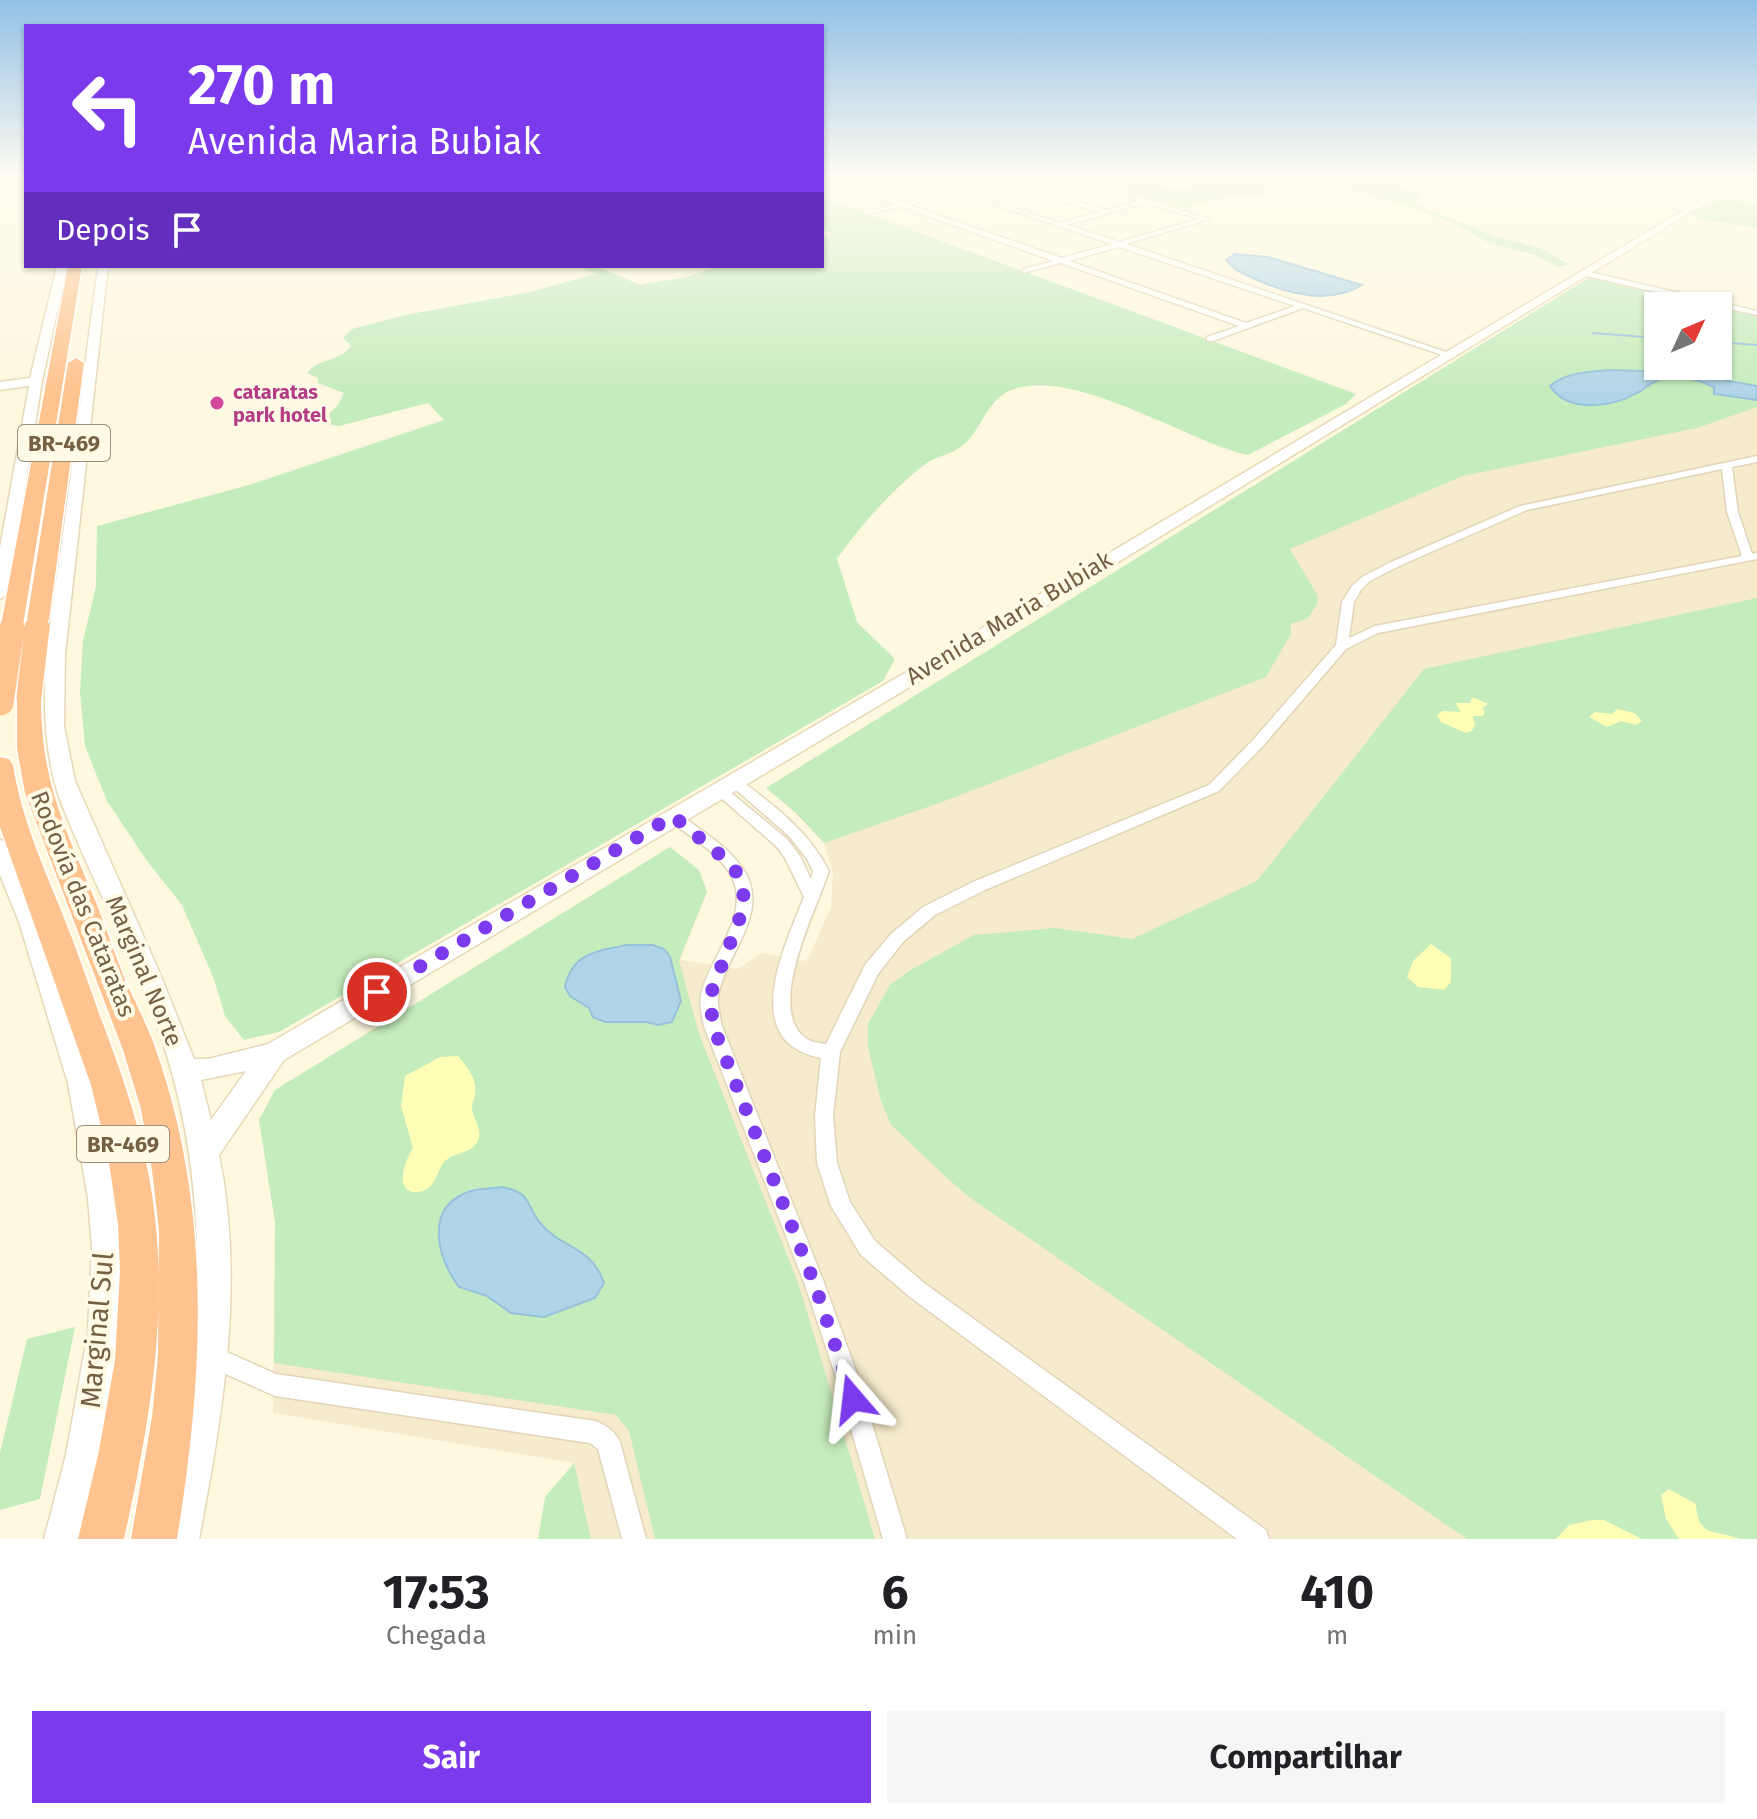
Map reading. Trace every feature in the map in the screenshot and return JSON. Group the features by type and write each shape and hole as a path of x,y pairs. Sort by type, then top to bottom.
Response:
{"highway":[{"name":"BR-469","path":"0,713 6,634 75,268"},
{"name":"Rodovía das Cataratas","path":"90,268 38,620 29,697 29,748 40,805 141,1052 171,1165 176,1199 180,1303 168,1463 154,1539"},
{"path":"75,371 88,394"},
{"path":"27,431 52,400"},
{"name":"Rodovía das Cataratas","path":"0,765 16,841 40,894 105,1072 131,1181 139,1270 138,1347 116,1478 101,1539"}],"street":[{"path":"1034,251 1247,326"},
{"path":"1026,271 1097,251"},
{"path":"1141,251 1448,354"},
{"name":"Avenida Maria Bubiak","path":"275,1053 1055,593 1622,251"},
{"name":"BR-469","path":"1,589 27,431 25,403 36,381 62,268"},
{"name":"Marginal Norte","path":"103,268 60,630 55,730 68,795 185,1069 205,1152 214,1298 202,1428 182,1539"},
{"path":"1585,273 1757,313"},
{"path":"1210,339 1304,305"},
{"path":"2,392 36,381"},
{"path":"1342,646 1348,602 1356,588 1366,579 1395,564 1524,508 1757,459"},
{"path":"1257,1539 917,1290 868,1248 841,1206 827,1163 824,1116 831,1052 871,970 897,938 929,911 979,886 1214,788 1258,743 1342,646 1389,625 1752,556 1732,517 1727,496 1727,467"},
{"path":"6,634 60,630"},
{"path":"0,688 56,677"},
{"path":"726,786 792,856 812,898 787,957 784,1016 787,1031 796,1041 811,1049 831,1052"},
{"path":"673,816 725,859 738,874 743,888 744,907 710,996 713,1026 815,1285 845,1371 895,1539"},
{"name":"Marginal Sul","path":"0,847 30,922 81,1083 104,1211 107,1248 103,1332 83,1455 61,1539"},
{"path":"185,1069 208,1070 275,1053"},
{"path":"205,1152 275,1053"},
{"path":"210,1356 275,1385 595,1432 608,1442 634,1539"}],"shaded area":[{"path":"1590,277 1654,292 1644,292 1644,380 1732,380 1732,310 1757,316 1757,1539 591,1539 574,1463 273,1413 275,1222 259,1120 275,1090 670,847 699,870 707,892 680,960 738,969 762,953 807,961 831,907 833,873 824,843 796,813 766,788"}],"green space":[{"path":"824,251 968,251 1356,394 1346,404 1248,455 1091,394 1058,387 1028,386 1004,394 962,446 928,462 889,497 837,559 857,622 895,659 883,681 279,1032 244,1040 225,1016 214,979 182,905 147,861 107,801 85,746 80,692 83,641 96,586 97,526 249,485 444,420 428,403 339,426 319,423 338,405 344,393 318,383 318,378 307,373 346,351 351,346 343,338 352,329 405,315 530,292 595,274 583,268 601,268 640,285 686,277 712,268 824,268"},
{"path":"1519,251 1544,251 1569,264 1558,267"},
{"path":"1590,277 1654,292 1644,292 1644,380 1732,380 1732,310 1757,316 1757,407 1697,428 1463,476 1290,549 1318,596 1317,605 1307,619 1291,624 1291,634 1266,677 942,802 824,843 796,813 766,788"},
{"path":"1757,598 1757,1539 1467,1539 969,1197 891,1125 881,1101 868,1047 868,1024 890,985 909,971 974,935 1055,928 1132,939 1257,881 1424,669"},
{"path":"670,847 699,870 707,892 679,960 699,1034 799,1285 875,1539 655,1539 629,1431 616,1415 274,1363 275,1222 259,1120 275,1090"},
{"path":"75,1327 40,1499 0,1510 0,1453 27,1339"},
{"path":"574,1463 591,1539 538,1539 545,1497"}],"sand":[{"path":"1472,697 1488,704 1482,708 1485,712 1483,716 1473,716 1475,725 1472,731 1466,733 1441,722 1437,715 1443,711 1461,712 1455,703 1470,703"},
{"path":"1617,709 1635,713 1642,721 1636,725 1621,721 1607,727 1589,717 1595,712 1612,714"},
{"path":"1431,944 1451,958 1451,982 1444,990 1418,987 1407,977 1413,961"},
{"path":"458,1056 475,1084 472,1107 479,1137 473,1147 445,1161 429,1188 410,1191 403,1182 407,1159 413,1148 401,1106 405,1076 440,1057"},
{"path":"1669,1489 1696,1504 1697,1515 1704,1527 1740,1539 1679,1539 1666,1519 1661,1495"},
{"path":"1604,1520 1642,1539 1556,1539 1569,1525"}],"water":[{"path":"1235,254 1268,257 1362,285 1331,295 1298,294 1235,269 1226,260"},
{"path":"1644,371 1644,380 1657,380 1627,398 1591,405 1568,401 1550,386 1571,375"},
{"path":"1694,380 1726,380 1757,386 1757,400 1714,394 1714,387"},
{"path":"627,945 653,945 664,949 670,957 681,1001 672,1022 658,1025 605,1022 593,1017 589,1008 570,996 565,987 568,976 580,960 596,952"},
{"path":"502,1187 524,1196 549,1232 591,1261 604,1283 595,1298 544,1317 511,1313 487,1296 459,1287 440,1248 440,1220 456,1198 475,1190"}],"waterway":[{"path":"1593,333 1644,337"},
{"path":"1732,343 1757,345"}],"place":[{"name":"cataratas park hotel","path":"217,403"}],"route":[{"path":"377,992 673,816 725,859 738,874 743,888 744,907 710,996 713,1026 815,1285 853,1399"}]}
